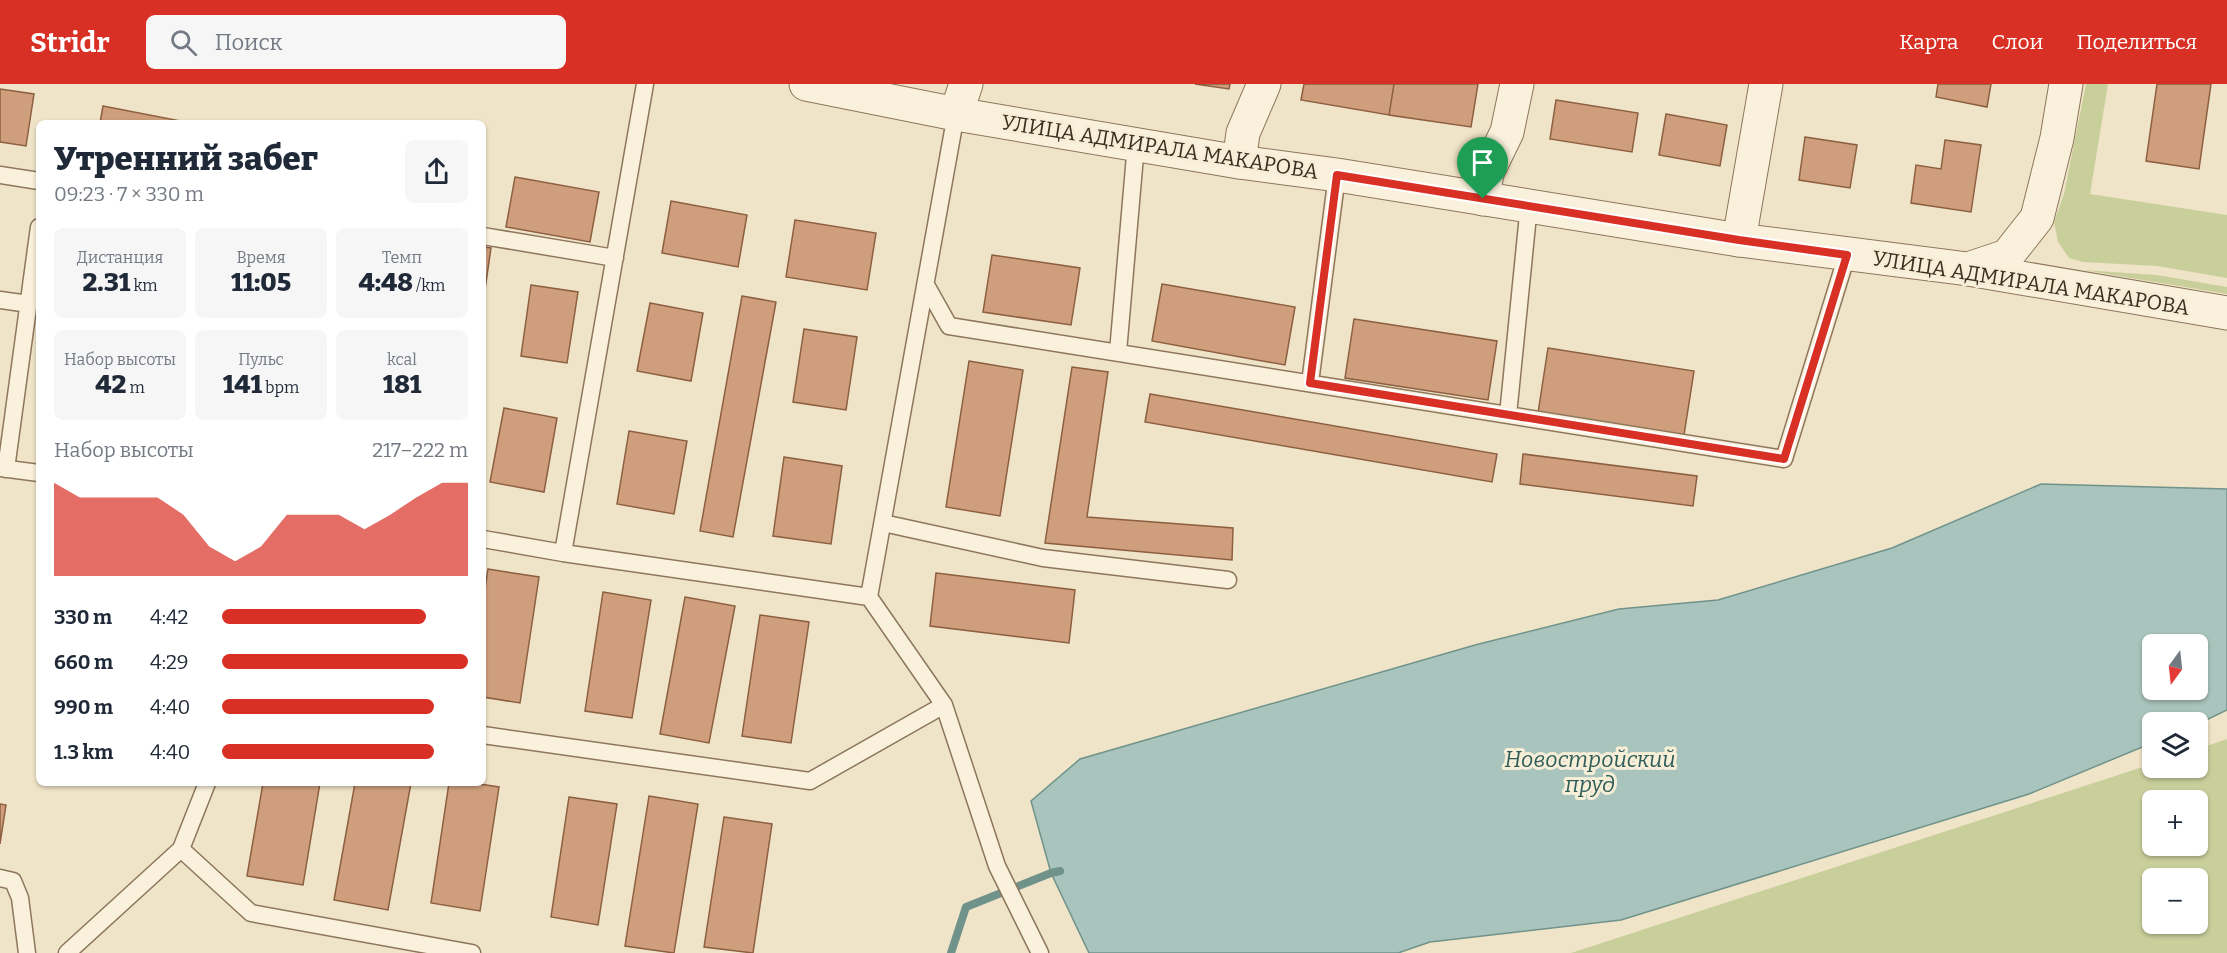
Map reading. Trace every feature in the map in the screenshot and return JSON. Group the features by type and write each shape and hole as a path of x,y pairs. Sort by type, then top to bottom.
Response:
{"street":[{"name":"УЛИЦА АДМИРАЛА МАКАРОВА","path":"806,84 961,99 1136,144 1239,162 1337,175 1739,240 1968,269 2227,313"},
{"path":"1239,162 1243,133 1264,84"},
{"path":"1483,199 1487,173 1507,132 1517,84"},
{"path":"1739,240 1766,84"},
{"path":"1968,269 2007,256 2037,218 2057,138 2066,84"}],"lane":[{"path":"563,553 645,84"},
{"path":"961,99 869,597 944,705 997,866 1040,953"},
{"path":"1118,352 1136,144"},
{"path":"0,175 36,181"},
{"path":"1310,383 1337,175"},
{"path":"1508,415 1529,205"},
{"path":"486,236 615,258"},
{"path":"36,250 3,468 36,473"},
{"path":"926,285 949,326 1784,459 1847,255"},
{"path":"0,300 29,304"},
{"path":"883,523 1043,558 1228,580"},
{"path":"486,540 563,553 869,597"},
{"path":"486,735 810,781 944,705"},
{"path":"67,953 180,849 206,786"},
{"path":"180,849 251,914 472,953"},
{"path":"0,878 13,881 20,898 27,953"}],"green space":[{"path":"2086,84 2108,84 2090,194 2227,215 2227,278 2157,266 2083,262 2069,258 2058,242 2054,222 2064,194"},
{"path":"2083,270 2157,275 2227,287 2227,294"},
{"path":"2227,739 2227,953 1571,953 2142,767 2142,778 2208,778 2208,746"}],"water":[{"name":"Новостройский пруд","path":"2041,484 2227,489 2227,710 2208,719 2208,712 2142,712 2142,747 2029,794 1621,920 1430,942 1398,953 1089,953 1051,873 1031,801 1080,759 1475,645 1619,609 1718,600 1892,548"}],"building":[{"path":"1195,84 1230,84 1229,89"},
{"path":"1304,84 1394,84 1389,115 1301,100"},
{"path":"1394,84 1478,84 1471,127 1389,115"},
{"path":"1938,84 1991,84 1987,107 1936,97"},
{"path":"2157,84 2211,84 2199,169 2146,161"},
{"path":"0,89 34,94 26,146 0,142"},
{"path":"1556,100 1638,113 1632,152 1550,139"},
{"path":"103,106 176,120 101,120"},
{"path":"1666,114 1727,125 1720,166 1659,155"},
{"path":"1805,137 1857,145 1850,188 1799,180"},
{"path":"1945,140 1981,145 1971,212 1911,203 1916,165 1941,169"},
{"path":"515,177 599,192 590,242 506,227"},
{"path":"671,201 747,215 738,267 662,253"},
{"path":"795,220 876,233 867,290 786,277"},
{"path":"486,247 491,248 486,282"},
{"path":"992,255 1080,268 1071,325 983,312"},
{"path":"1162,284 1295,307 1285,365 1152,341"},
{"path":"531,285 578,292 567,363 521,356"},
{"path":"742,296 776,302 733,537 700,531"},
{"path":"650,303 703,313 691,381 637,371"},
{"path":"1354,319 1497,341 1488,400 1345,378"},
{"path":"804,329 857,337 846,410 793,402"},
{"path":"1548,348 1694,371 1684,435 1538,413"},
{"path":"969,361 1023,370 1000,516 946,507"},
{"path":"1072,367 1108,372 1087,517 1233,528 1232,560 1045,543"},
{"path":"1150,394 1497,454 1492,482 1145,422"},
{"path":"504,408 557,418 544,492 490,482"},
{"path":"629,431 687,441 674,514 617,504"},
{"path":"1523,454 1697,476 1693,506 1520,484"},
{"path":"784,457 842,466 831,544 773,536"},
{"path":"488,569 539,577 520,703 486,697 486,582"},
{"path":"936,573 1075,590 1069,643 930,626"},
{"path":"603,592 651,600 632,718 585,711"},
{"path":"685,597 735,606 709,743 660,734"},
{"path":"760,615 809,622 791,743 742,736"},
{"path":"262,786 320,786 303,885 247,876"},
{"path":"354,786 410,786 388,910 334,900"},
{"path":"449,786 499,787 480,911 431,903"},
{"path":"649,796 698,804 674,953 625,946"},
{"path":"569,797 617,804 598,925 551,917"},
{"path":"0,804 6,805 0,844"},
{"path":"724,817 772,824 753,953 704,947"}],"waterway":[{"path":"951,953 966,907 1060,871"}],"route":[{"path":"1337,175 1483,199 1847,255 1784,459 1310,383 1337,175"}]}
